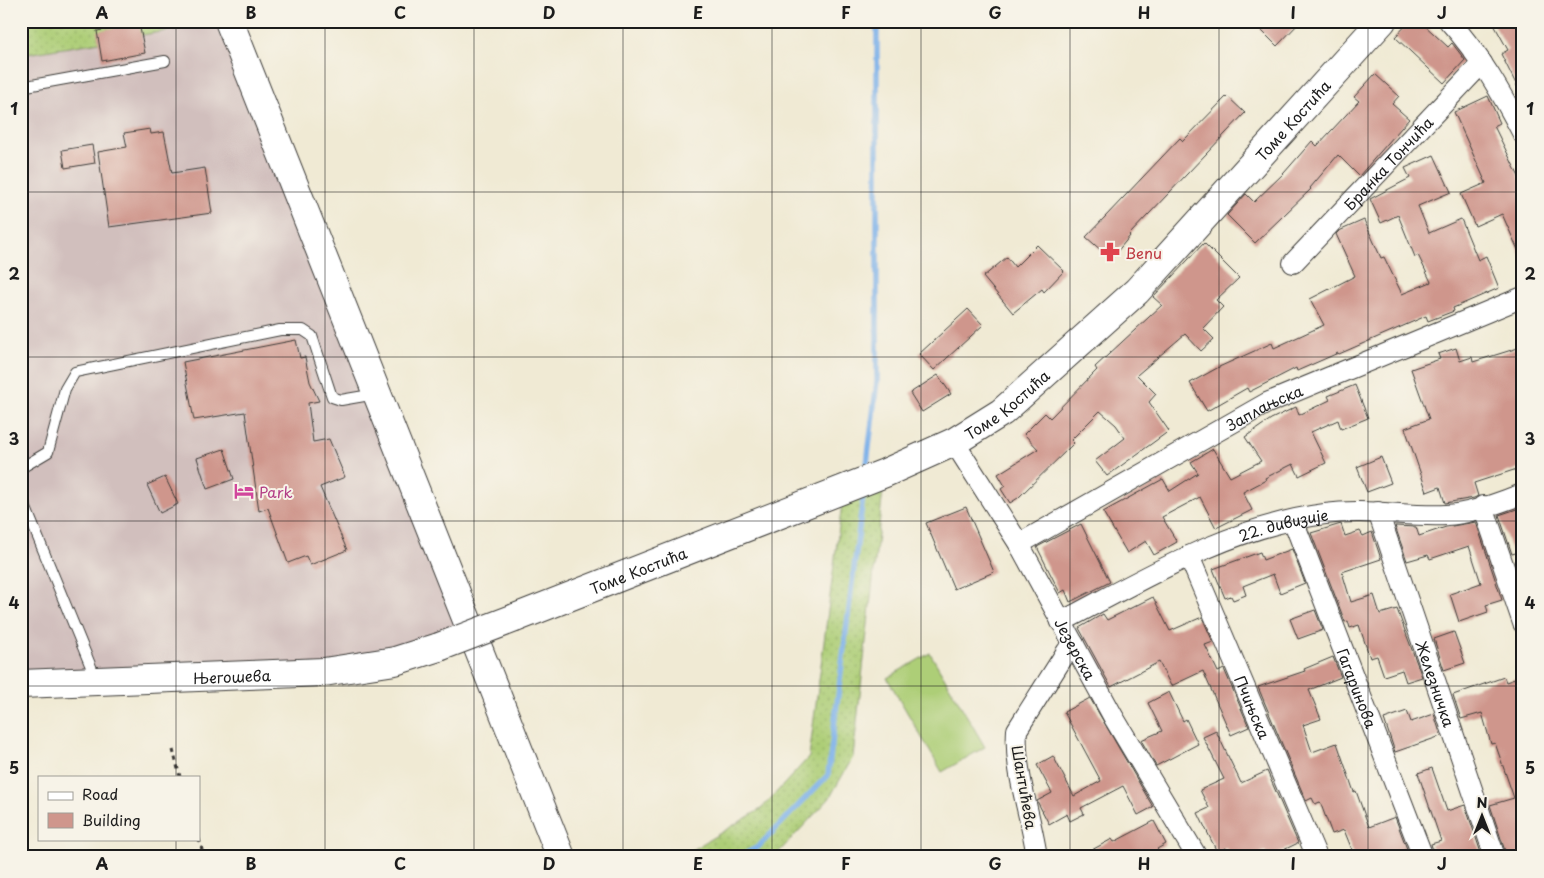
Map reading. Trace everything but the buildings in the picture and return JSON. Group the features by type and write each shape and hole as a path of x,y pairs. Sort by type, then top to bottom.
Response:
{"street":[{"path":"229,21 561,857"},
{"name":"Томе Костића","path":"439,647 877,476 954,442 1002,412 1137,291 1382,21"},
{"path":"1449,21 1482,63 1502,94 1523,134"},
{"name":"Бранка Тончића","path":"1293,264 1482,63"},
{"name":"Заплањска","path":"1019,544 1267,403 1523,298"},
{"name":"Језерска","path":"954,442 1019,544 1114,718 1197,857"},
{"name":"22. дивизије","path":"1061,622 1189,556 1253,530 1325,514 1378,512 1448,515 1523,494"},
{"path":"1483,506 1523,623"},
{"name":"Железничка","path":"1378,512 1495,857"},
{"name":"Гагаринова","path":"1293,520 1423,857"},
{"name":"Пчињска","path":"1189,556 1317,857"},
{"name":"Шантићева","path":"1037,857 1016,743 1017,730 1052,673 1074,644"},
{"name":"Његошева","path":"21,684 324,672 396,661 439,647"}],"lane":[{"path":"21,87 165,61"},
{"path":"21,468 48,452 65,389 75,372 280,330 304,330 312,336 332,397 340,400 378,394"},
{"path":"21,496 98,682"}],"path":[{"path":"173,750 180,776"},
{"path":"199,840 204,857"}],"shaded area":[{"path":"227,21 474,634 395,661 21,684 21,55"}],"green space":[{"path":"21,21 227,21 21,55"},
{"path":"885,473 853,757 829,799 774,857 680,857 761,809 809,757 844,488"},
{"path":"930,653 985,747 942,772 887,678"}],"waterway":[{"path":"866,472 877,381 877,21"},
{"path":"739,857 758,847 828,775 864,489"}],"place":[{"name":"Benu","path":"1110,252"},
{"name":"Park","path":"244,491"}]}
